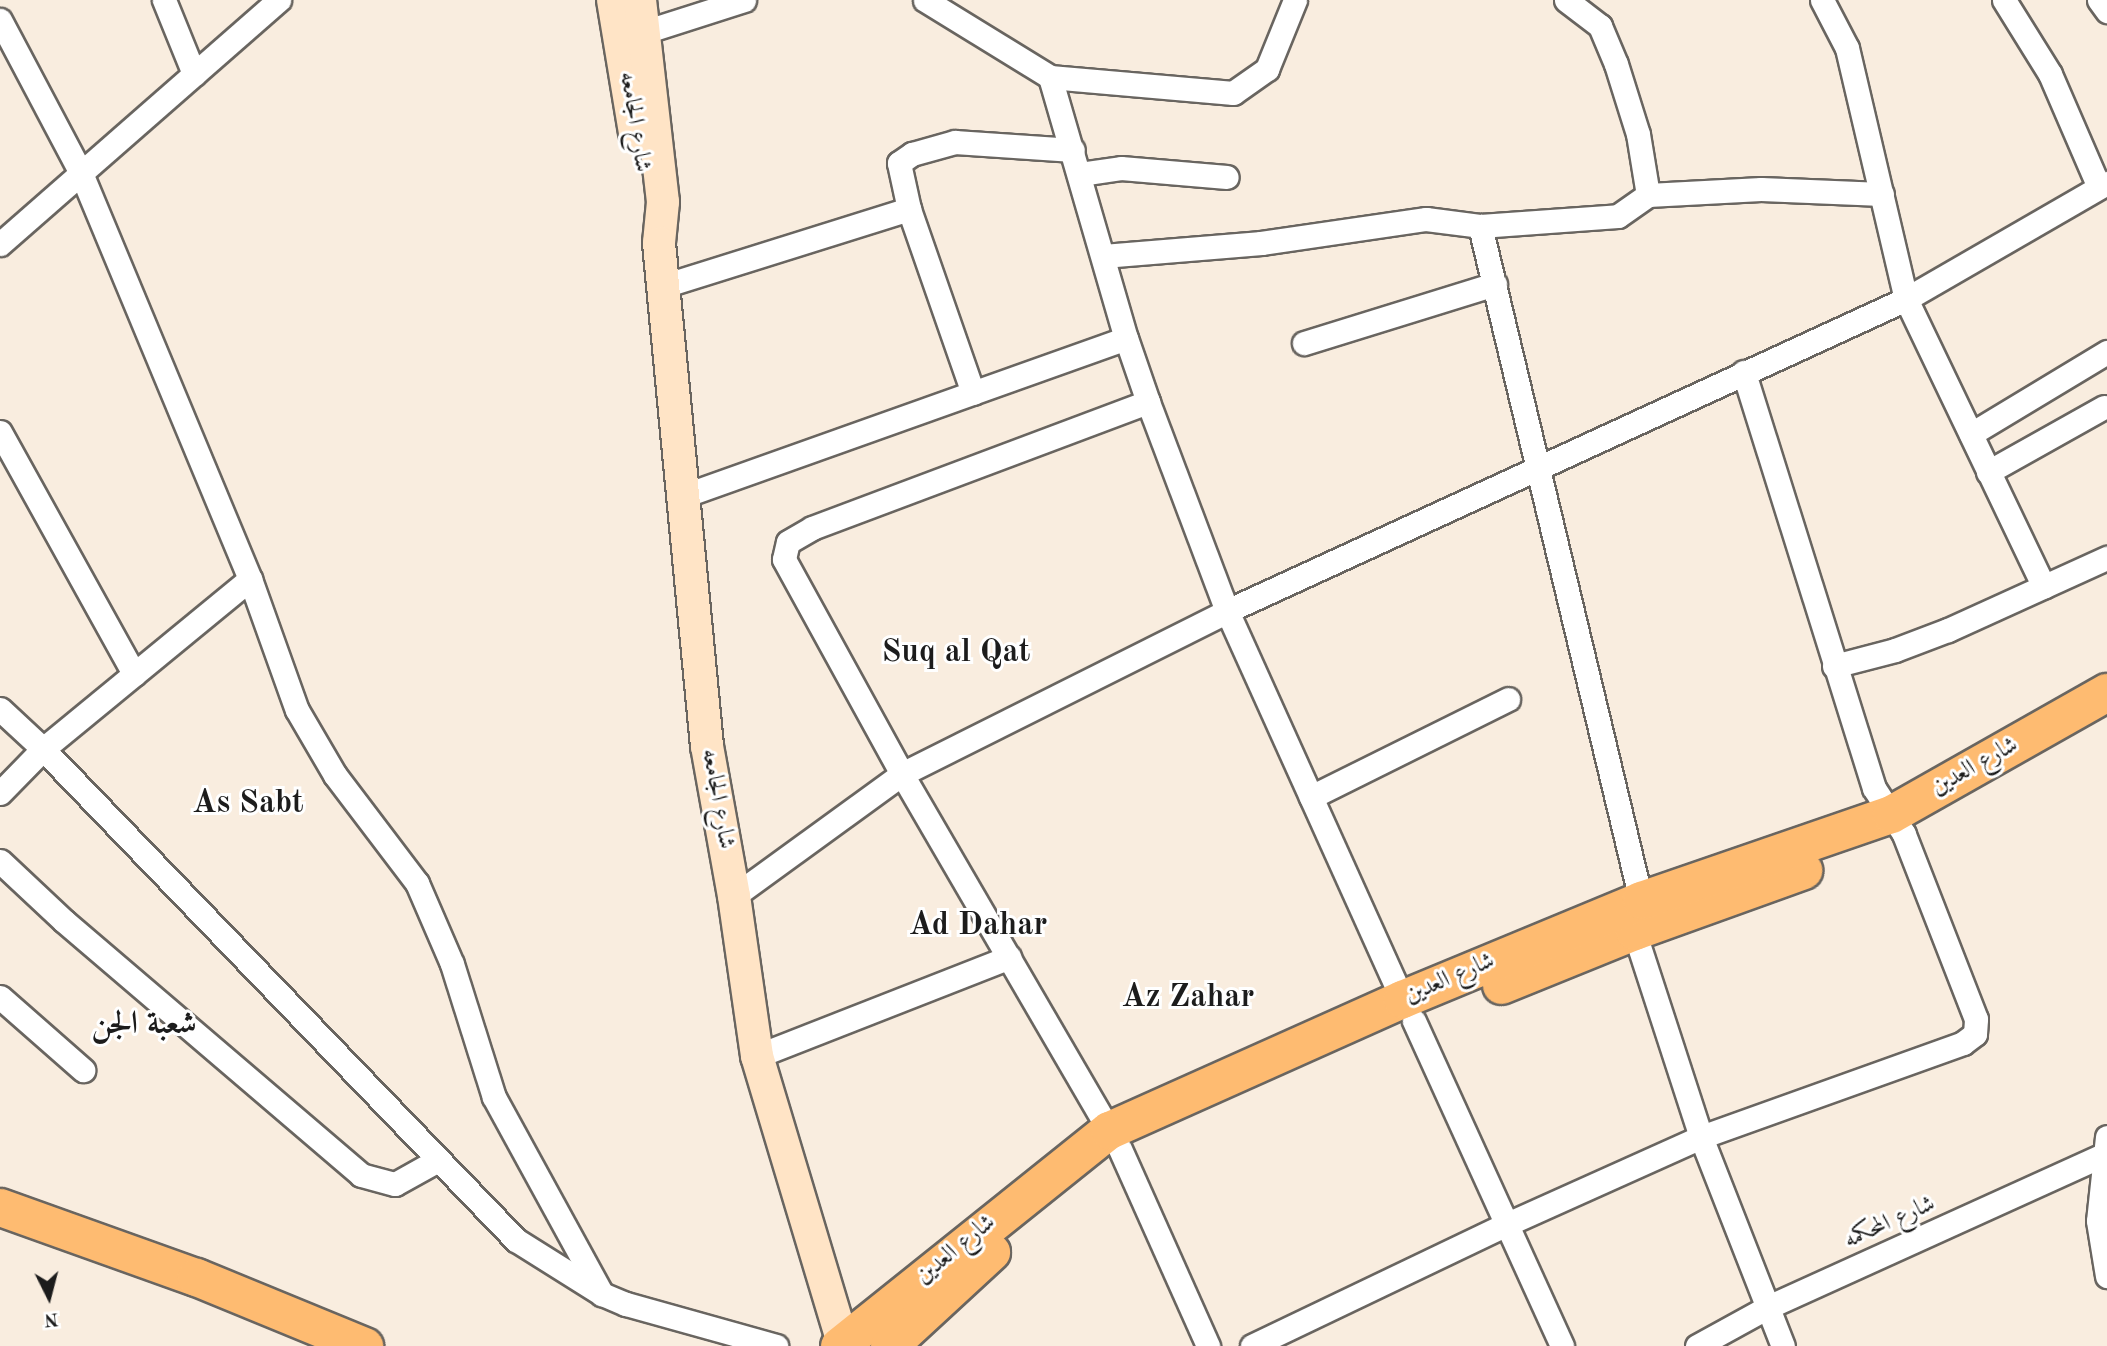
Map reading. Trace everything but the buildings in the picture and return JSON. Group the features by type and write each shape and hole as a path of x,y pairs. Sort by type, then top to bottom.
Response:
{"main road":[{"name":"شارع العدين","path":"841,1344 1114,1139 1408,1010 1637,915 1897,824 2105,704"},
{"name":"شارع العدين","path":"888,1346 1114,1139"},
{"path":"0,1207 196,1277 364,1346"}],"street":[{"path":"164,0 194,74"},
{"path":"0,244 279,0"},
{"name":"شارع الجامعه","path":"613,0 647,204 659,243"},
{"name":"شارع الجامعه","path":"640,0 663,202 659,243 707,746 734,896 757,1056 841,1344"},
{"path":"644,32 744,0"},
{"path":"925,0 1050,77 1233,93 1267,69 1295,0"},
{"path":"1566,0 1600,26 1616,64 1638,134 1648,195"},
{"path":"1822,0 1847,48 1906,299 2044,587"},
{"path":"734,896 902,774 1227,611 1906,299 2103,185 2050,74 2004,0"},
{"path":"2099,0 2107,10"},
{"path":"0,20 81,173 250,579 297,710 335,775 417,884 452,964 494,1097 602,1294"},
{"path":"1050,77 1126,338 1227,611 1562,1346"},
{"path":"973,393 909,209 899,163 912,153 955,142 1073,150"},
{"path":"1080,174 1121,168 1227,177"},
{"path":"1103,256 1261,243 1426,219 1480,226 1618,216 1648,195 1761,189 1882,194"},
{"path":"663,286 909,209"},
{"path":"1480,226 1541,469 1637,915 1701,1137 1783,1346"},
{"path":"1304,343 1495,284"},
{"path":"683,496 1126,338"},
{"path":"1971,435 2107,352"},
{"path":"1252,1346 1505,1225 1701,1137 1963,1043 1975,1034 1976,1019 1897,824 1874,788 1744,372"},
{"path":"1148,402 812,528 788,542 784,559 902,774 1114,1139 1208,1346"},
{"path":"1988,472 2104,407"},
{"path":"0,432 134,674"},
{"path":"1834,666 1895,650 1938,634 2107,558"},
{"path":"0,793 43,749 250,579"},
{"path":"1311,797 1508,699"},
{"path":"0,709 43,749 516,1240 602,1294 626,1304 776,1346"},
{"path":"0,861 64,921 361,1175 395,1184 438,1160"},
{"path":"757,1056 1009,957"},
{"path":"0,997 83,1070"},
{"path":"2107,1150 2098,1221 2107,1276"},
{"name":"شارع المحكمه","path":"1697,1346 1768,1307 2107,1150"}],"district":[{"name":"Suq al Qat","path":"956,653"},
{"name":"As Sabt","path":"248,804"},
{"name":"Ad Dahar","path":"978,926"},
{"name":"Az Zahar","path":"1188,998"},
{"name":"شعبة الجن","path":"144,1025"}]}
